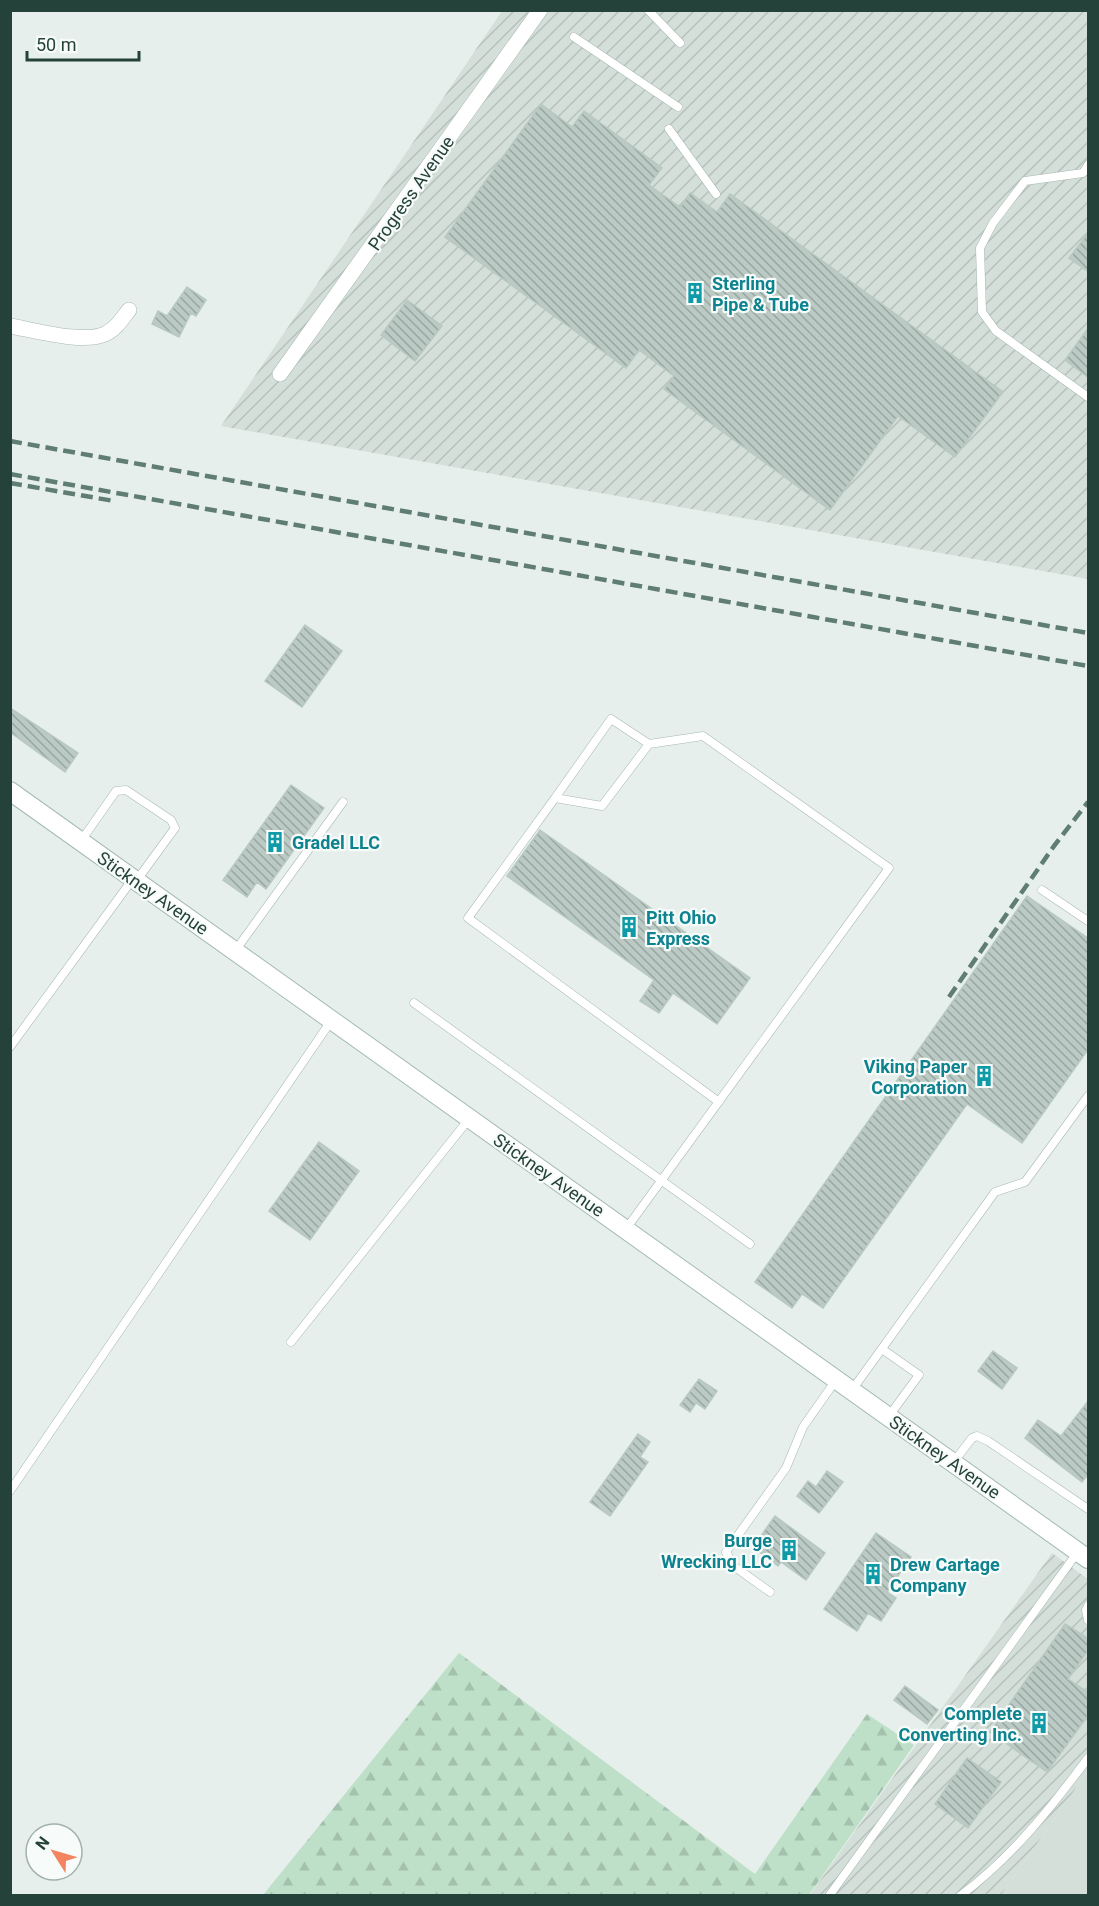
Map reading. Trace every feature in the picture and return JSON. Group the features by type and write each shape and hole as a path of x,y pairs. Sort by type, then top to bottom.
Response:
{"street":[{"name":"Progress Avenue","path":"280,374 540,10"},
{"path":"10,326 57,334 96,336 114,328 129,310"},
{"name":"Stickney Avenue","path":"10,791 1083,1555"}],"lane":[{"path":"648,10 680,43"},
{"path":"574,37 678,107"},
{"path":"669,129 716,194"},
{"path":"1089,165 1083,172 1025,181 993,223 980,248 981,312 996,331 1089,397"},
{"path":"626,1229 661,1182 889,868 703,735 649,744 611,719 468,918 719,1102"},
{"path":"555,798 602,806 649,744"},
{"path":"10,1047 86,940 175,828 171,820 126,790 116,791 81,842"},
{"path":"235,951 342,801"},
{"path":"1042,890 1089,921"},
{"path":"414,1003 750,1244"},
{"path":"10,1491 332,1020"},
{"path":"852,1390 995,1192 1025,1182 1089,1096"},
{"path":"291,1342 470,1118"},
{"path":"882,1349 919,1376 889,1416"},
{"path":"770,1592 735,1567 726,1552 786,1468 802,1427 836,1379"},
{"path":"953,1462 976,1436 988,1441 1089,1509"},
{"path":"829,1896 1083,1555"},
{"path":"1089,1606 1086,1617 1089,1620"},
{"path":"960,1896 989,1875 1089,1758"}],"shaded area":[{"path":"502,11 1088,11 1088,579 221,426"},
{"path":"1052,1553 1088,1579 1088,1771 1001,1895 809,1896"},
{"path":"1088,1771 1088,1895 1001,1895"}],"green space":[{"path":"459,1653 755,1874 867,1714 914,1745 809,1895 263,1895"}],"building":[{"name":"Sterling Pipe & Tube","path":"541,104 572,127 584,111 662,168 649,185 680,207 690,193 717,212 730,194 1003,392 955,457 898,416 830,510 664,389 674,376 639,350 626,368 445,237"},
{"path":"1089,232 1089,272 1069,258"},
{"path":"187,287 206,300 196,316 191,313 179,337 152,324 158,311 167,316"},
{"path":"407,300 442,326 415,361 381,335"},
{"path":"1089,327 1089,378 1065,360"},
{"path":"305,625 342,651 302,707 265,681"},
{"path":"10,708 78,753 65,772 10,732"},
{"name":"Gradel LLC","path":"291,785 324,808 266,889 257,882 247,897 223,880"},
{"name":"Pitt Ohio Express","path":"540,830 750,978 717,1024 673,993 659,1013 640,1001 654,980 507,876"},
{"name":"Viking Paper Corporation","path":"1027,896 1089,939 1089,1048 1022,1143 967,1104 823,1308 802,1294 792,1308 755,1282"},
{"path":"319,1142 359,1171 310,1240 269,1211"},
{"path":"993,1351 1017,1368 1002,1389 978,1371"},
{"path":"699,1379 717,1391 705,1409 696,1403 690,1412 680,1405"},
{"path":"1089,1400 1089,1473 1082,1482 1025,1438 1038,1420 1061,1436"},
{"path":"638,1434 650,1442 640,1457 648,1462 610,1516 590,1502"},
{"path":"827,1471 843,1482 819,1513 797,1496 808,1481 816,1487"},
{"name":"Burge Wrecking LLC","path":"775,1516 825,1553 806,1580 781,1562 778,1566 753,1547"},
{"name":"Drew Cartage Company","path":"876,1533 911,1557 887,1592 896,1598 881,1621 868,1613 857,1631 824,1609"},
{"name":"Complete Converting Inc.","path":"1065,1624 1089,1639 1089,1649 1068,1679 1089,1693 1089,1714 1047,1772 990,1732"},
{"path":"905,1686 938,1710 927,1724 894,1700"},
{"path":"967,1758 1001,1782 968,1828 935,1804"}],"railway":[{"path":"10,441 1088,633"},
{"path":"10,474 1088,666"},
{"path":"10,483 114,501"},
{"path":"949,997 1054,846 1088,802"}],"place":[{"name":"Sterling Pipe & Tube","path":"695,293"},
{"name":"Gradel LLC","path":"275,842"},
{"name":"Pitt Ohio Express","path":"629,927"},
{"name":"Viking Paper Corporation","path":"984,1076"},
{"name":"Burge Wrecking LLC","path":"789,1550"},
{"name":"Drew Cartage Company","path":"873,1574"},
{"name":"Complete Converting Inc.","path":"1039,1723"}]}
